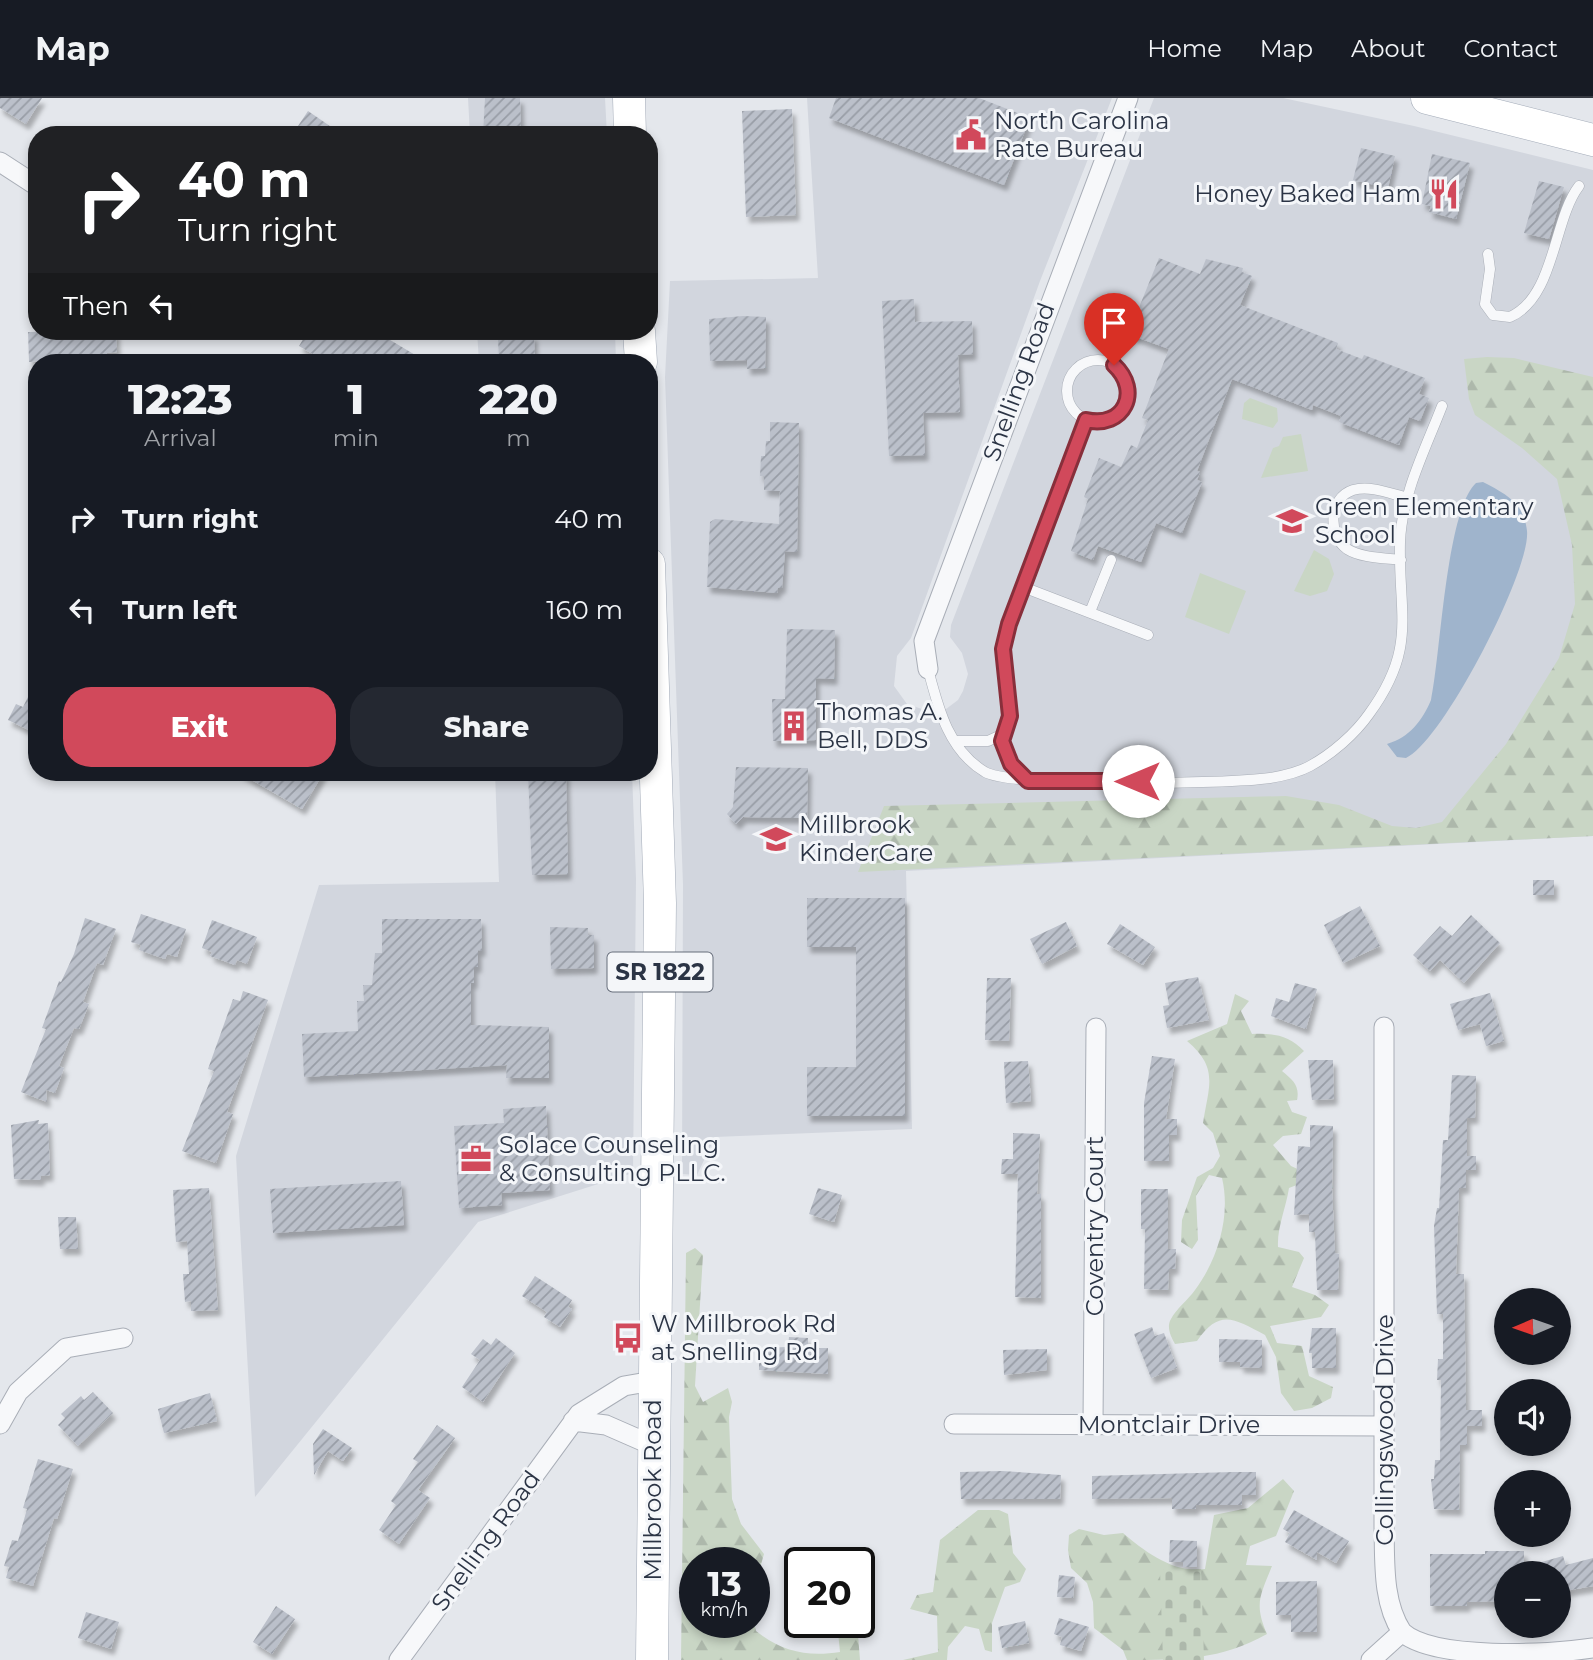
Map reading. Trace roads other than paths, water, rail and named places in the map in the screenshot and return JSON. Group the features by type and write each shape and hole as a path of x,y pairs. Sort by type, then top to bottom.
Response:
{"main road":[{"path":"629,98 630,126"},
{"path":"1446,100 1593,141"},
{"name":"Millbrook Road","path":"652,1660 660,903 656,781"}],"street":[{"name":"Snelling Road","path":"928,669 924,640 1065,258 1128,98"},
{"path":"0,162 28,180"},
{"name":"Collingswood Drive","path":"1384,1027 1383,1426 1387,1590 1402,1632"},
{"name":"Coventry Court","path":"1093,1424 1096,1028"},
{"path":"0,1424 18,1392 66,1348 123,1338"},
{"name":"Snelling Road","path":"399,1660 579,1414 624,1386 653,1381"},
{"path":"573,1421 606,1425 654,1446"},
{"name":"Montclair Drive","path":"954,1424 1383,1426"},
{"path":"1371,1660 1402,1632 1421,1649 1453,1657 1523,1659 1593,1648"}],"lane":[{"path":"1488,254 1490,269 1485,304 1493,315 1510,317 1527,303 1539,285 1559,240 1569,204 1579,186"},
{"path":"1104,361 1114,365 1127,380 1129,390 1123,410 1106,421 1086,420 1071,407 1068,397 1070,377 1084,363 1104,361"},
{"path":"928,669 942,722 962,753 987,773 1028,781 1218,781 1271,778 1309,766 1341,744 1368,715 1391,679 1404,635 1400,542 1408,498 1442,406"},
{"path":"1028,781 1011,764 1002,741 1010,716 1003,649 1023,587 1086,420"},
{"path":"1401,560 1349,551 1335,532 1334,511 1346,494 1364,489 1408,498"},
{"path":"1090,612 1111,560"},
{"path":"1023,587 1148,635"},
{"path":"955,741 988,741 1003,734"}],"water":[{"path":"1483,482 1512,500 1525,521 1527,531 1524,552 1515,581 1500,617 1461,691 1421,746 1406,758 1397,757 1387,744 1414,727 1431,700 1446,584 1458,522 1466,498 1476,483"}],"place":[{"name":"North Carolina Rate Bureau","path":"971,135"},
{"name":"Honey Baked Ham","path":"1444,194"},
{"name":"Green Elementary School","path":"1292,521"},
{"name":"Thomas A. Bell, DDS","path":"794,726"},
{"name":"Millbrook KinderCare","path":"776,839"},
{"name":"Solace Counseling & Consulting PLLC.","path":"476,1159"},
{"name":"W Millbrook Rd at Snelling Rd","path":"628,1338"}]}
